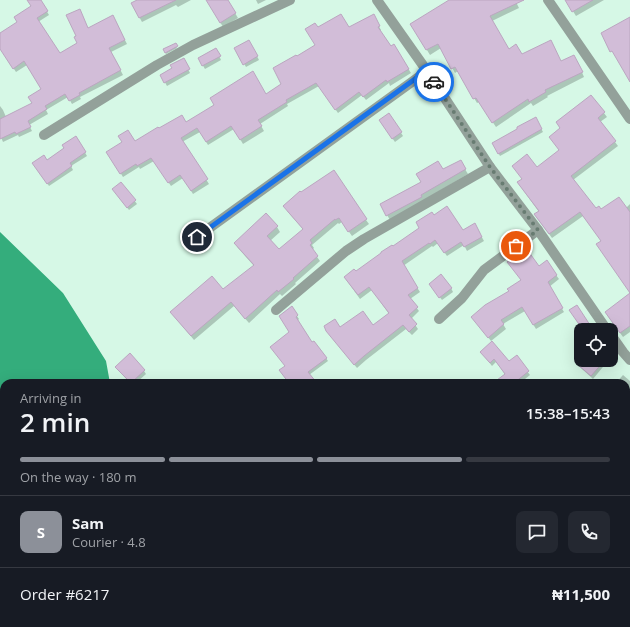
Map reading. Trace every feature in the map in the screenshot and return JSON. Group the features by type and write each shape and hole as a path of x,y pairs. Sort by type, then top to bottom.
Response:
{"street":[{"path":"44,135 193,45 290,0"},
{"path":"377,0 490,167 538,230 603,323"},
{"path":"548,0 630,119"},
{"path":"197,237 426,71"},
{"path":"276,310 346,250 490,167"},
{"path":"439,319 462,298 484,270 538,230"},
{"path":"618,345 630,360"}],"shaded area":[{"path":"0,232 63,293 106,361 109,379 0,379"}],"building":[{"path":"27,0 41,0 48,11 37,18 60,53 77,43 74,37 76,36 66,15 80,9 88,28 113,15 125,40 109,48 121,70 79,93 80,95 69,101 65,94 45,106 47,109 28,121 31,127 0,139 0,119 32,103 28,97 41,89 24,61 13,69 0,49 0,33 17,22 14,17 31,6"},
{"path":"137,0 176,0 139,18 131,3"},
{"path":"206,0 228,0 236,13 220,23"},
{"path":"449,0 524,0 490,16 509,49 516,44 522,54 551,40 561,61 574,55 583,72 545,90 546,92 529,102 528,99 492,123 476,98 473,99 455,67 451,69 438,44 426,50 410,24"},
{"path":"565,0 593,0 572,12"},
{"path":"341,14 349,27 374,14 380,26 378,27 391,46 394,44 409,69 387,82 386,80 363,97 359,92 335,110 316,83 286,100 287,102 258,120 262,126 240,140 231,126 206,142 197,128 181,138 208,179 191,191 180,175 168,183 151,158 137,166 136,164 120,174 106,152 122,142 118,136 128,130 135,141 182,115 186,122 214,105 210,98 253,71 266,94 281,84 273,68 315,45 305,29 315,23 318,27"},
{"path":"630,17 630,82 612,51 610,52 601,33"},
{"path":"249,40 258,56 243,65 234,48"},
{"path":"176,43 178,46 165,53 163,49"},
{"path":"216,48 221,56 202,66 198,58"},
{"path":"184,58 190,69 164,83 160,75 172,68 170,65"},
{"path":"591,95 605,112 598,118 616,141 571,176 596,208 599,206 601,209 619,197 630,212 630,293 596,244 601,241 580,212 549,234 534,214 539,211 517,182 522,179 512,166 527,154 537,167 559,150 549,137 560,128 556,122"},
{"path":"389,113 402,132 392,139 379,120"},
{"path":"536,117 542,129 498,154 492,143"},
{"path":"76,136 86,152 70,163 72,166 47,184 32,163 44,155 47,160 64,148 62,145"},
{"path":"461,160 466,169 421,195 422,197 386,216 380,204 421,182 416,174 438,161 443,169"},
{"path":"334,170 367,219 348,232 339,218 335,219 310,240 312,243 310,245 318,256 293,278 294,279 278,292 277,290 245,319 231,302 191,336 170,312 212,276 223,289 254,265 234,243 266,213 278,226 267,236 279,249 303,229 283,206 300,191 301,192"},
{"path":"121,182 136,200 127,208 112,189"},
{"path":"447,206 463,230 475,223 482,237 464,247 461,242 444,253 435,240 402,261 418,288 408,295 418,307 409,315 417,324 409,332 403,325 354,365 326,331 324,326 335,319 340,327 363,311 373,325 389,313 369,287 358,295 344,277 354,269 356,271 381,252 392,245 393,246 419,228 416,222 432,212 434,215"},
{"path":"526,248 539,266 547,260 557,275 548,282 563,308 533,325 522,307 501,320 504,324 488,338 471,317 485,305 509,291 507,289 521,280 507,262"},
{"path":"441,274 452,288 439,298 429,284"},
{"path":"630,293 630,326 620,333 618,330 618,323 613,323 605,312"},
{"path":"577,305 589,323 578,323 569,310"},
{"path":"292,306 298,315 296,317 312,342 314,341 327,358 308,372 314,379 286,379 279,370 285,366 270,347 289,332 279,316"},
{"path":"492,341 509,361 517,355 529,371 519,379 498,379 505,374 494,359 490,363 480,352"},
{"path":"130,353 145,370 135,379 127,379 115,367"},
{"path":"580,367 599,367 591,376"}],"way so far":[{"path":"434,82 490,167 538,230 516,246"}],"route":[{"path":"197,237 426,71 434,82"}]}
